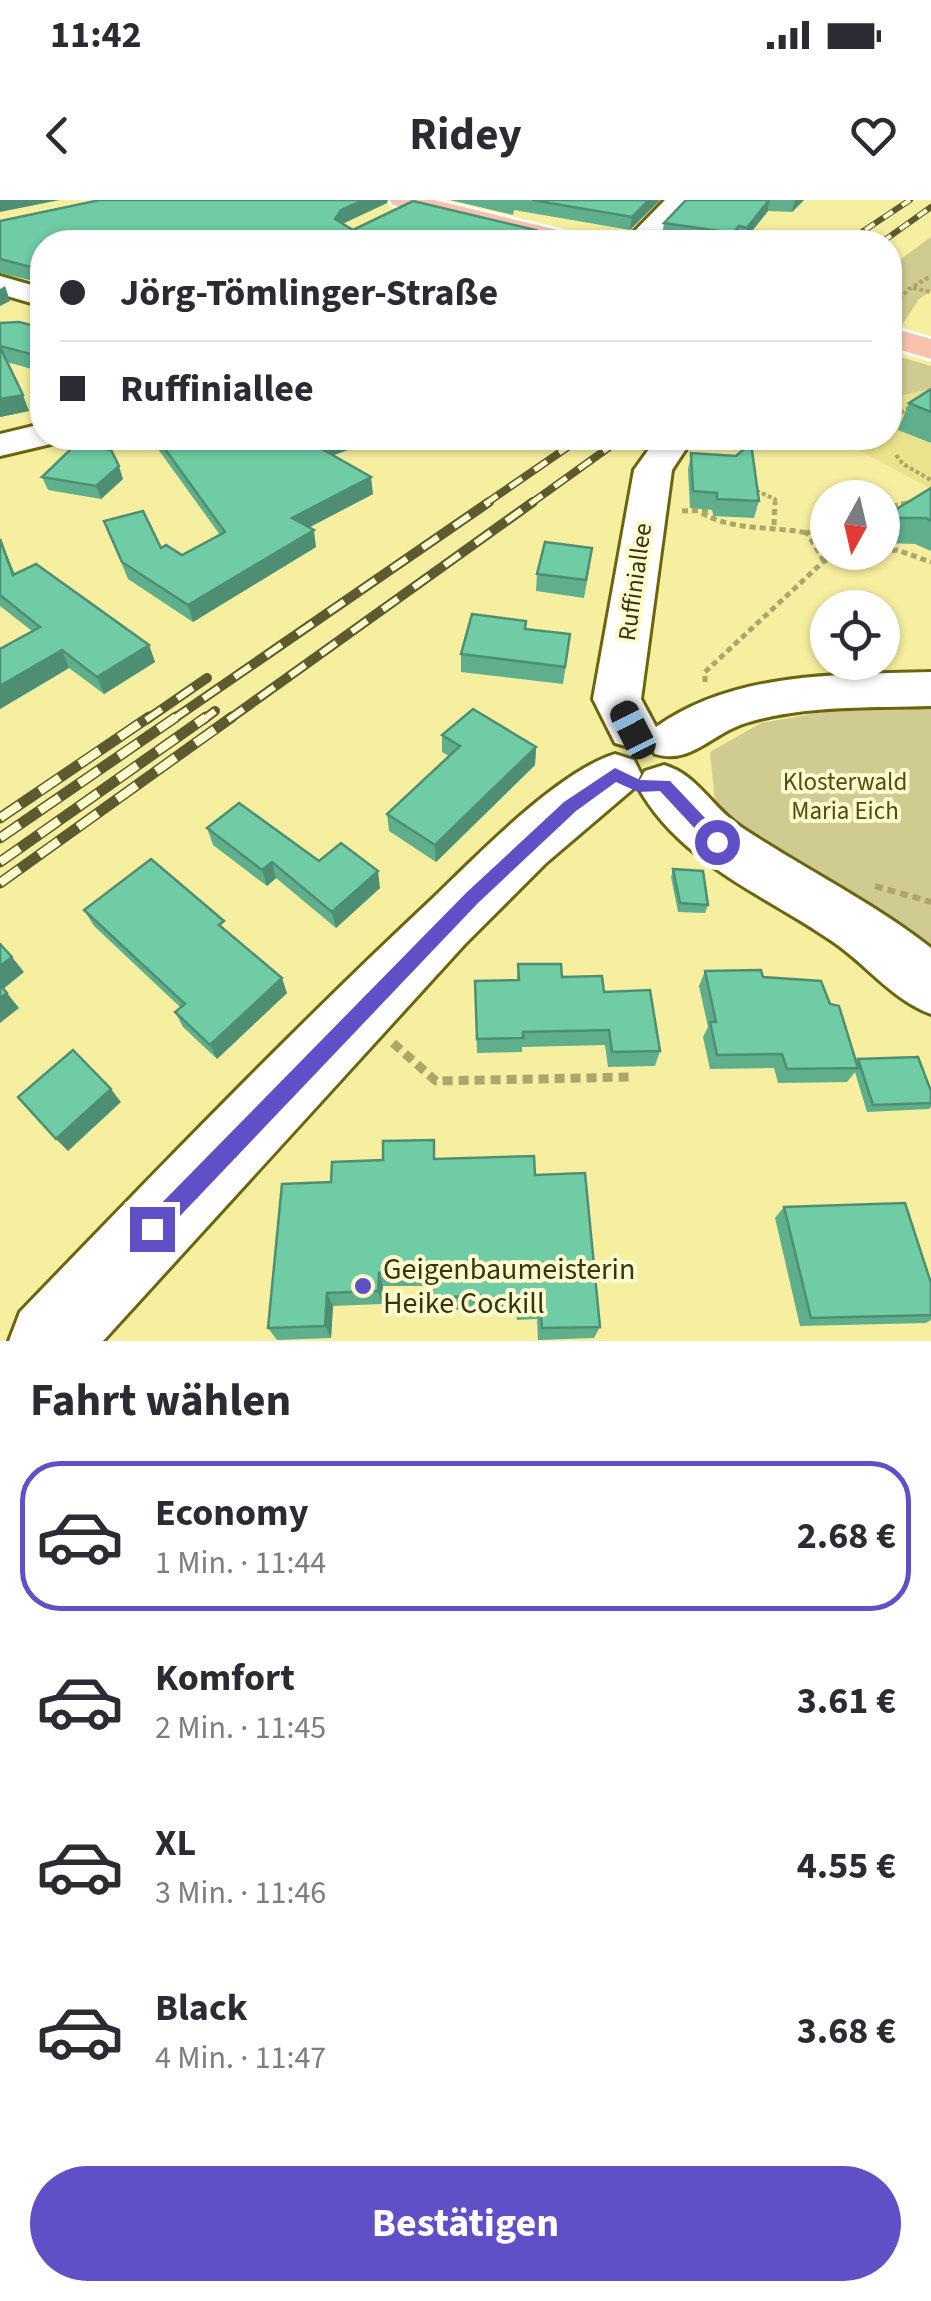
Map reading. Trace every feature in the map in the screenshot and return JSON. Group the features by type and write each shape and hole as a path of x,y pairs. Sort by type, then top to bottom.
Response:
{"main road":[{"path":"400,207 514,230"},
{"path":"902,340 931,348"}],"street":[{"path":"649,230 679,200"},
{"path":"0,285 30,294"},
{"path":"0,445 30,438"},
{"name":"Ruffiniallee","path":"658,750 618,699 653,470 667,450"},
{"path":"49,1341 358,1013 570,806 658,750 809,695 931,689"},
{"path":"658,750 717,842 860,928 931,985"}],"path":[{"path":"902,297 931,276"},
{"path":"912,287 931,292"},
{"path":"902,412 926,399"},
{"path":"914,405 928,411"},
{"path":"896,455 930,478"},
{"path":"743,478 750,488 775,499 774,526"},
{"path":"900,504 931,498"},
{"path":"702,514 713,510"},
{"path":"687,512 741,528 774,526 810,532"},
{"path":"807,533 810,538"},
{"path":"900,551 931,562"},
{"path":"658,750 705,672 814,570"},
{"path":"358,1013 436,1082 630,1077"}],"shaded area":[{"path":"931,389 931,489 858,450 902,450 902,395"}],"green space":[{"path":"931,237 931,291 919,299 902,325 902,258"},
{"path":"902,358 931,366 931,389 902,395"},
{"name":"Klosterwald Maria Eich","path":"931,704 931,958 716,812 710,752 761,723 852,707"}],"building":[{"path":"100,200 364,200 341,210 335,219 353,230 30,230 30,267 0,259 0,221"},
{"path":"532,200 649,200 632,217"},
{"path":"686,200 769,200 747,228 712,230 664,223"},
{"path":"413,201 535,230 353,230"},
{"path":"0,323 30,325 30,354 0,346"},
{"path":"0,347 23,395 0,399"},
{"path":"931,389 931,412 909,403"},
{"path":"70,450 111,450 119,466 96,486 42,477"},
{"path":"166,450 324,450 371,477 292,518 314,530 188,605 122,562 104,521 143,511 161,548 166,545 182,555 225,532"},
{"path":"743,450 752,450 759,501 717,499 717,493 693,491 691,453 736,456"},
{"path":"931,488 931,521 900,518 900,507"},
{"path":"0,539 13,575 36,564 149,645 97,677 62,650 0,686 0,649 40,627 0,595"},
{"path":"545,542 592,548 586,580 537,574"},
{"path":"472,614 526,621 525,629 570,634 565,667 461,654"},
{"path":"473,709 536,747 435,845 387,814 460,746 442,735"},
{"path":"239,803 319,861 341,843 378,871 332,912 272,862 262,870 207,828"},
{"path":"151,859 224,921 219,925 282,978 210,1045 175,1012 185,1004 84,910"},
{"path":"673,869 703,871 708,905 680,903"},
{"path":"0,944 12,957 0,966"},
{"path":"518,964 561,964 562,977 602,976 604,992 650,990 660,1051 612,1052 609,1030 523,1032 523,1038 477,1039 475,981 519,980"},
{"path":"761,970 763,977 821,981 830,1004 839,1006 858,1068 787,1069 782,1054 717,1055 710,1022 716,1022 705,971"},
{"path":"73,1050 111,1089 56,1139 18,1097"},
{"path":"918,1057 931,1091 931,1103 873,1105 858,1059"},
{"path":"434,1140 434,1159 534,1156 535,1175 585,1173 600,1327 542,1328 540,1307 520,1308 519,1300 486,1300 486,1295 433,1298 433,1272 379,1273 378,1291 327,1293 325,1326 268,1328 282,1184 331,1182 332,1162 383,1160 383,1141"},
{"path":"905,1203 931,1283 931,1315 811,1318 784,1207"}],"railway":[{"path":"865,230 910,200"},
{"path":"899,230 931,207"},
{"path":"485,504 564,450"},
{"path":"530,504 605,450"},
{"path":"172,720 489,502"},
{"path":"228,720 533,502"},
{"path":"146,720 207,678"},
{"path":"203,720 215,711"},
{"path":"0,818 149,717"},
{"path":"0,838 176,717"},
{"path":"0,862 206,717"},
{"path":"0,883 232,717"}],"place":[{"name":"Geigenbaumeisterin Heike Cockill","path":"363,1286"}],"route":[{"path":"152,1229 472,898 570,806 615,774 638,786 664,785 717,842"}]}
